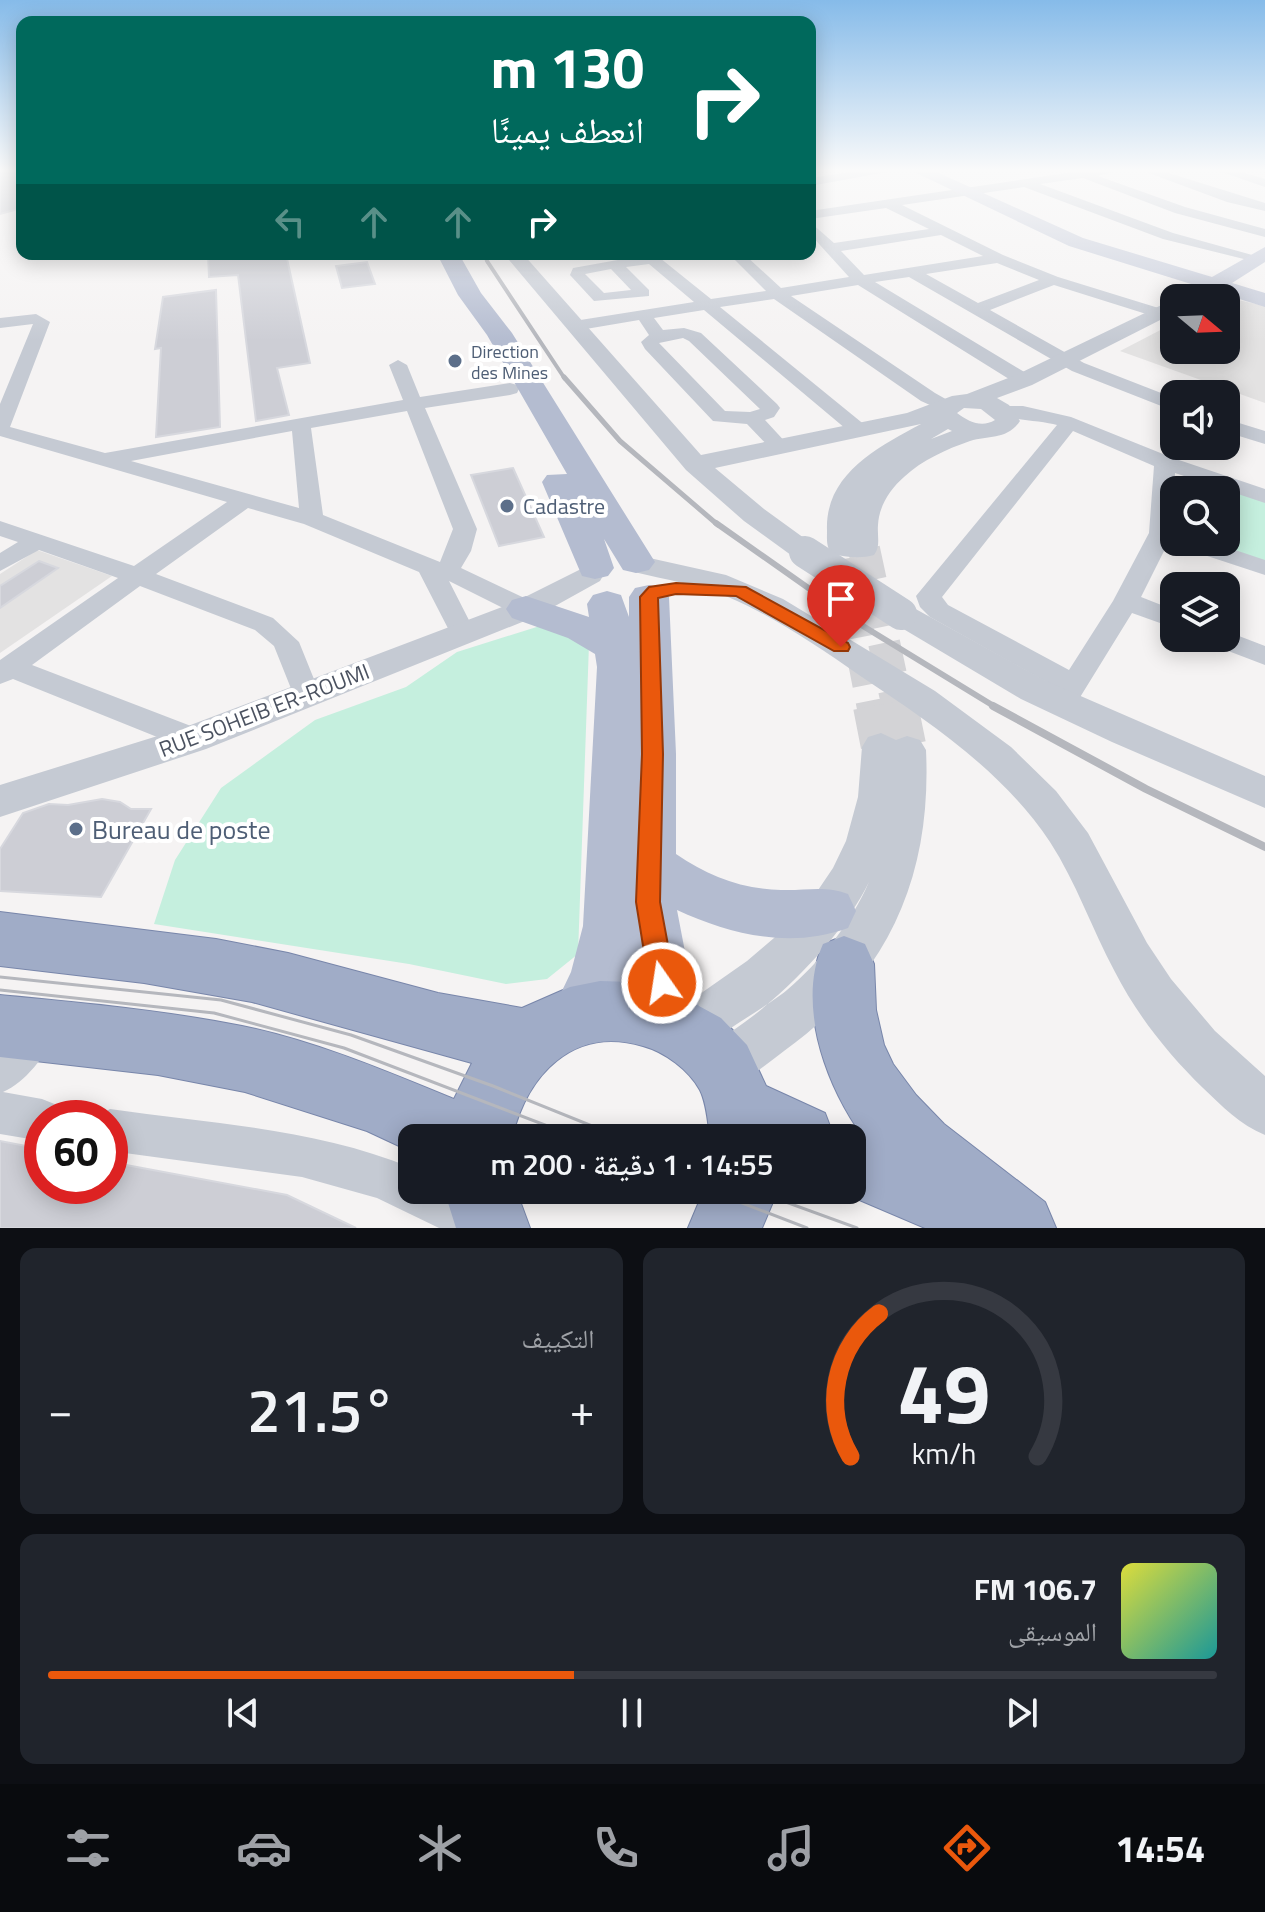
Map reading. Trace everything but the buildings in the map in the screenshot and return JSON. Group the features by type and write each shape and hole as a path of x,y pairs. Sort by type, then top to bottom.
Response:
{"highway":[{"path":"837,937 848,1033 854,1055 883,1109 917,1150 1017,1228"},
{"path":"0,939 160,957 229,969 490,1037 555,1027 613,1010 646,1014 714,1075 781,1124"},
{"path":"481,1124 493,1086 509,1061 555,1027"},
{"path":"13,1043 158,1043 245,1059 373,1099 431,1124"},
{"path":"866,1167 1017,1228"},
{"path":"725,1228 736,1204"}],"main road":[{"path":"1041,226 1076,242 1211,284"},
{"path":"1216,284 1261,256"},
{"path":"431,260 443,287 481,335 578,521 622,590 611,926 607,955 597,985 555,1027"},
{"path":"451,260 470,295 499,333 622,590 653,754 648,902 652,941 714,1075"},
{"path":"1240,293 1265,300"},
{"path":"526,609 582,629 622,590"},
{"path":"649,864 693,894 732,909 774,916 837,937"}],"street":[{"path":"933,226 1053,280 1160,307"},
{"path":"1141,226 1261,256"},
{"path":"1238,226 1265,233"},
{"path":"831,248 942,231"},
{"path":"816,232 860,280 1024,380"},
{"path":"574,326 998,258"},
{"path":"518,260 695,464 754,515 805,552 977,662 1068,695 1265,793"},
{"path":"615,265 636,260"},
{"path":"653,260 859,430"},
{"path":"742,260 778,294 928,397 952,410"},
{"path":"910,271 1065,360 1101,378 1160,400"},
{"path":"977,309 1053,280"},
{"path":"1160,312 1024,380 952,410 880,457 850,487 842,506 839,526 853,549 866,507 886,478 929,450 998,419 1068,424 1265,496"},
{"path":"644,315 658,336"},
{"path":"0,323 36,319 42,322 0,429 312,519 526,609"},
{"path":"684,333 695,337 729,370 770,408 767,413 752,418 720,417 650,342 658,336 684,333"},
{"path":"682,378 776,362"},
{"path":"398,365 465,529 462,545 437,573"},
{"path":"998,419 1024,380"},
{"path":"105,459 412,402 510,389"},
{"path":"695,464 987,403 998,419"},
{"path":"752,418 779,446"},
{"path":"1068,424 929,596 933,607 1068,695"},
{"path":"301,425 312,519"},
{"path":"1240,430 1265,438"},
{"path":"1165,462 1166,476"},
{"path":"5,671 245,499"},
{"path":"0,528 226,607 277,633 286,642 306,694"},
{"path":"0,564 38,540"},
{"path":"1068,695 1160,548"},
{"path":"1229,556 1265,568"},
{"path":"437,573 463,634"},
{"path":"622,590 697,588 740,591 841,647 962,726 1016,772 1045,805 1080,854 1142,978 1207,1056 1265,1109"},
{"name":"RUE SOHEIB ER-ROUMI","path":"0,801 193,739 526,609 622,590"},
{"path":"1126,601 1160,614"},
{"path":"1240,646 1265,656"},
{"path":"5,671 193,739"},
{"path":"714,1075 814,997 837,937 874,920 894,875 906,832 910,789 894,748"},
{"path":"0,1113 24,1117"},
{"path":"128,1132 235,1143 329,1162 384,1179 462,1217 488,1214"}],"shaded area":[{"path":"1240,300 1265,306 1265,403 1240,394 1240,380 1201,380 1120,351 1160,330 1160,364 1240,364"},
{"path":"37,550 112,576 0,653 0,574"}],"green space":[{"path":"1240,490 1265,498 1265,565 1238,556"},
{"path":"543,625 589,644 578,954 547,979 506,984 409,964 154,924 175,860 221,788 315,720 406,687 457,652"}],"tunnel":[{"path":"864,549 898,708"},
{"path":"844,559 873,708"},
{"path":"873,706 881,747"},
{"path":"898,706 907,750"}],"tram line":[{"path":"0,977 221,1000 351,1035 587,1124"},
{"path":"0,990 214,1013 344,1048 542,1124"},
{"path":"744,1204 807,1228"},
{"path":"791,1204 857,1228"}],"railway":[{"path":"487,261 565,379"},
{"path":"564,377 620,441 718,525"},
{"path":"716,523 858,623 997,708"},
{"path":"993,706 1146,789 1265,847"}],"place":[{"name":"Direction des Mines","path":"455,361"},
{"name":"Cadastre","path":"507,506"},
{"name":"Bureau de poste","path":"76,829"}],"route":[{"path":"662,983 652,941 648,902 653,754 649,597 655,591 676,588 740,591 841,647"}]}
